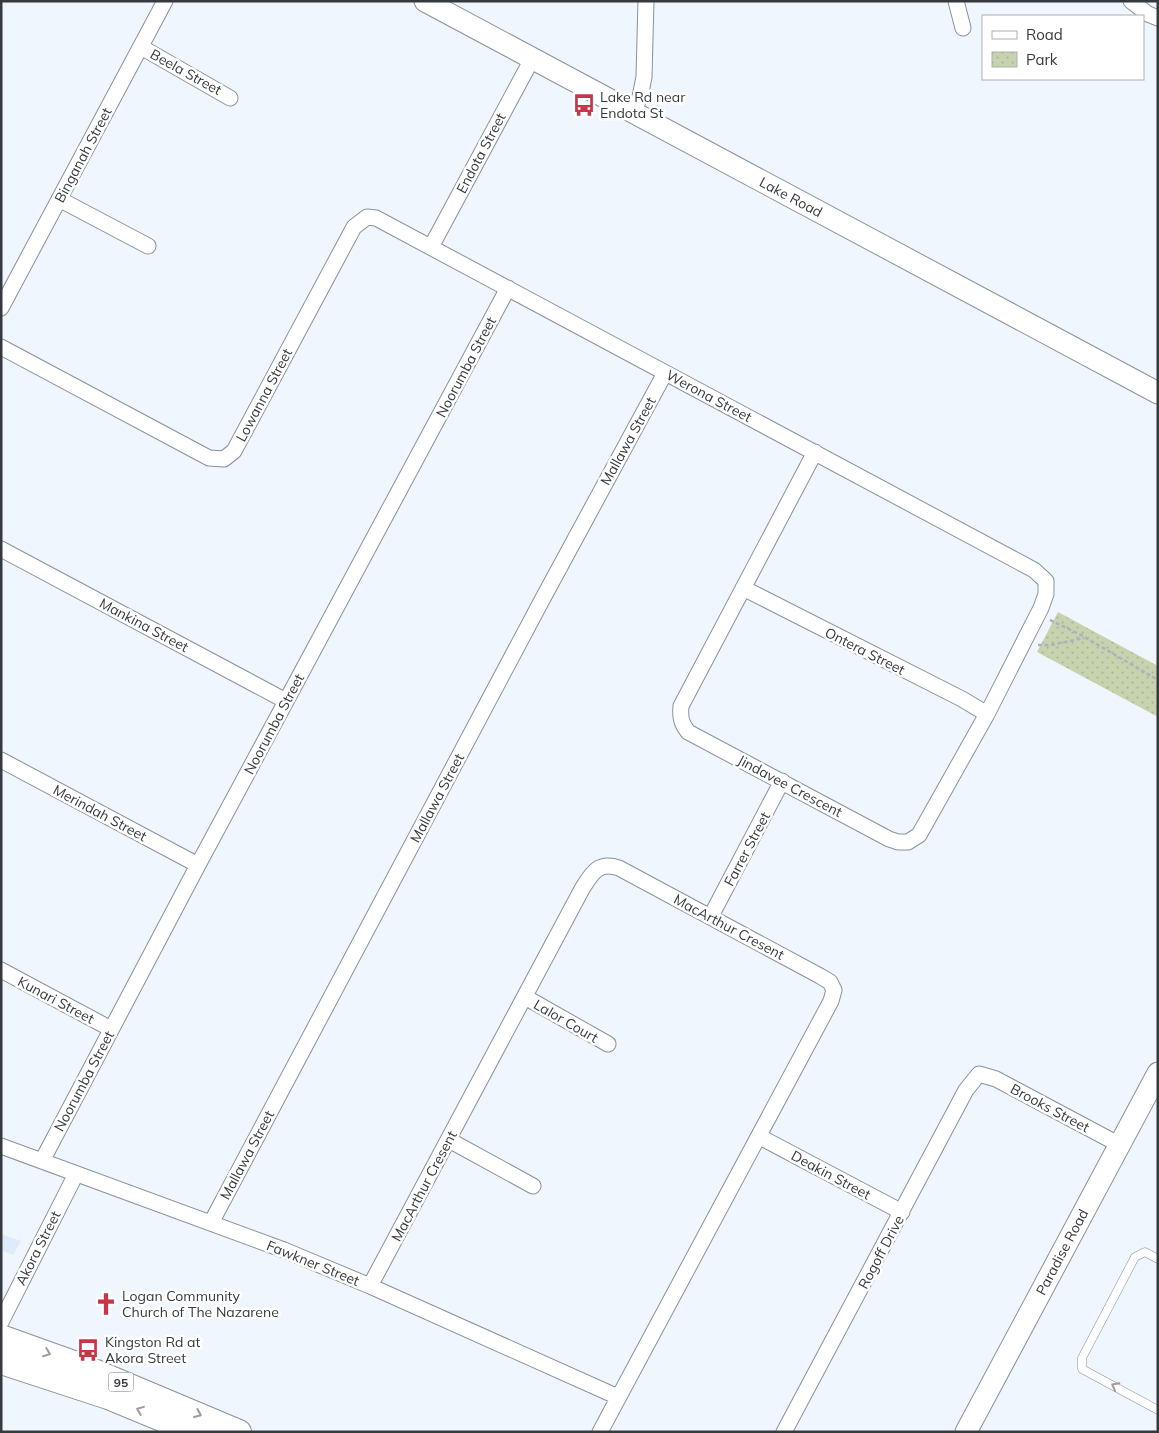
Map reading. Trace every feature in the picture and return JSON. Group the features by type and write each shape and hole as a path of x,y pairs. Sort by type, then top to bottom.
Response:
{"main road":[{"name":"95","path":"1,1336 82,1366 240,1432"},
{"name":"95","path":"1,1362 108,1398 188,1431"}],"street":[{"name":"Binganah Street","path":"1,308 165,1"},
{"name":"Lake Road","path":"425,1 532,60 1158,393"},
{"path":"632,112 640,97 644,78 646,1"},
{"path":"956,1 963,28"},
{"path":"1131,1 1148,14 1158,18"},
{"name":"Beela Street","path":"141,47 230,98"},
{"name":"Endota Street","path":"431,247 532,60"},
{"path":"59,199 148,246"},
{"name":"Werona Street","path":"368,216 376,218 431,247 815,452 1034,570 1046,581"},
{"name":"Lowanna Street","path":"1,347 209,458 224,460 234,451 354,227 368,216"},
{"name":"Noorumba Street","path":"42,1160 508,288"},
{"name":"Mallawa Street","path":"211,1223 542,600 665,373"},
{"name":"Jindavee Crescent","path":"815,452 680,706 683,726 688,732 889,839 898,842 908,842 920,835 987,714 1041,608 1046,594 1046,581"},
{"name":"Mankina Street","path":"1,550 286,701"},
{"name":"Ontera Street","path":"743,588 962,699 987,714"},
{"name":"Merindah Street","path":"1,760 198,865"},
{"name":"Farrer Street","path":"711,916 782,781"},
{"name":"MacArthur Cresent","path":"370,1286 582,889 595,870 603,866 619,868 711,916 830,982 834,990 826,1012 600,1432"},
{"name":"Kunari Street","path":"1,970 111,1029"},
{"name":"Lalor Court","path":"525,997 608,1044"},
{"name":"Brooks Street","path":"979,1074 996,1079 1120,1145"},
{"name":"Rogoff Drive","path":"784,1432 966,1090 979,1074"},
{"name":"Paradise Road","path":"966,1432 1157,1075"},
{"name":"Deakin Street","path":"760,1137 902,1212"},
{"path":"449,1140 533,1186"},
{"name":"Fawkner Street","path":"1,1146 284,1250 370,1286 618,1397"},
{"name":"Akora Street","path":"1,1322 76,1174"}],"lane":[{"path":"1158,1259 1145,1252 1135,1257 1082,1358 1082,1369 1158,1410"}],"path":[{"path":"1050,620 1158,680"},
{"path":"1037,644 1051,645 1085,638"}],"shaded area":[{"path":"1,1234 21,1241 13,1255 1,1250"}],"green space":[{"path":"1058,612 1158,666 1158,717 1037,652"}],"place":[{"name":"Lake Rd near Endota St","path":"584,105"},
{"name":"Logan Community Church of The Nazarene","path":"106,1304"},
{"name":"Kingston Rd at Akora Street","path":"88,1350"}]}
